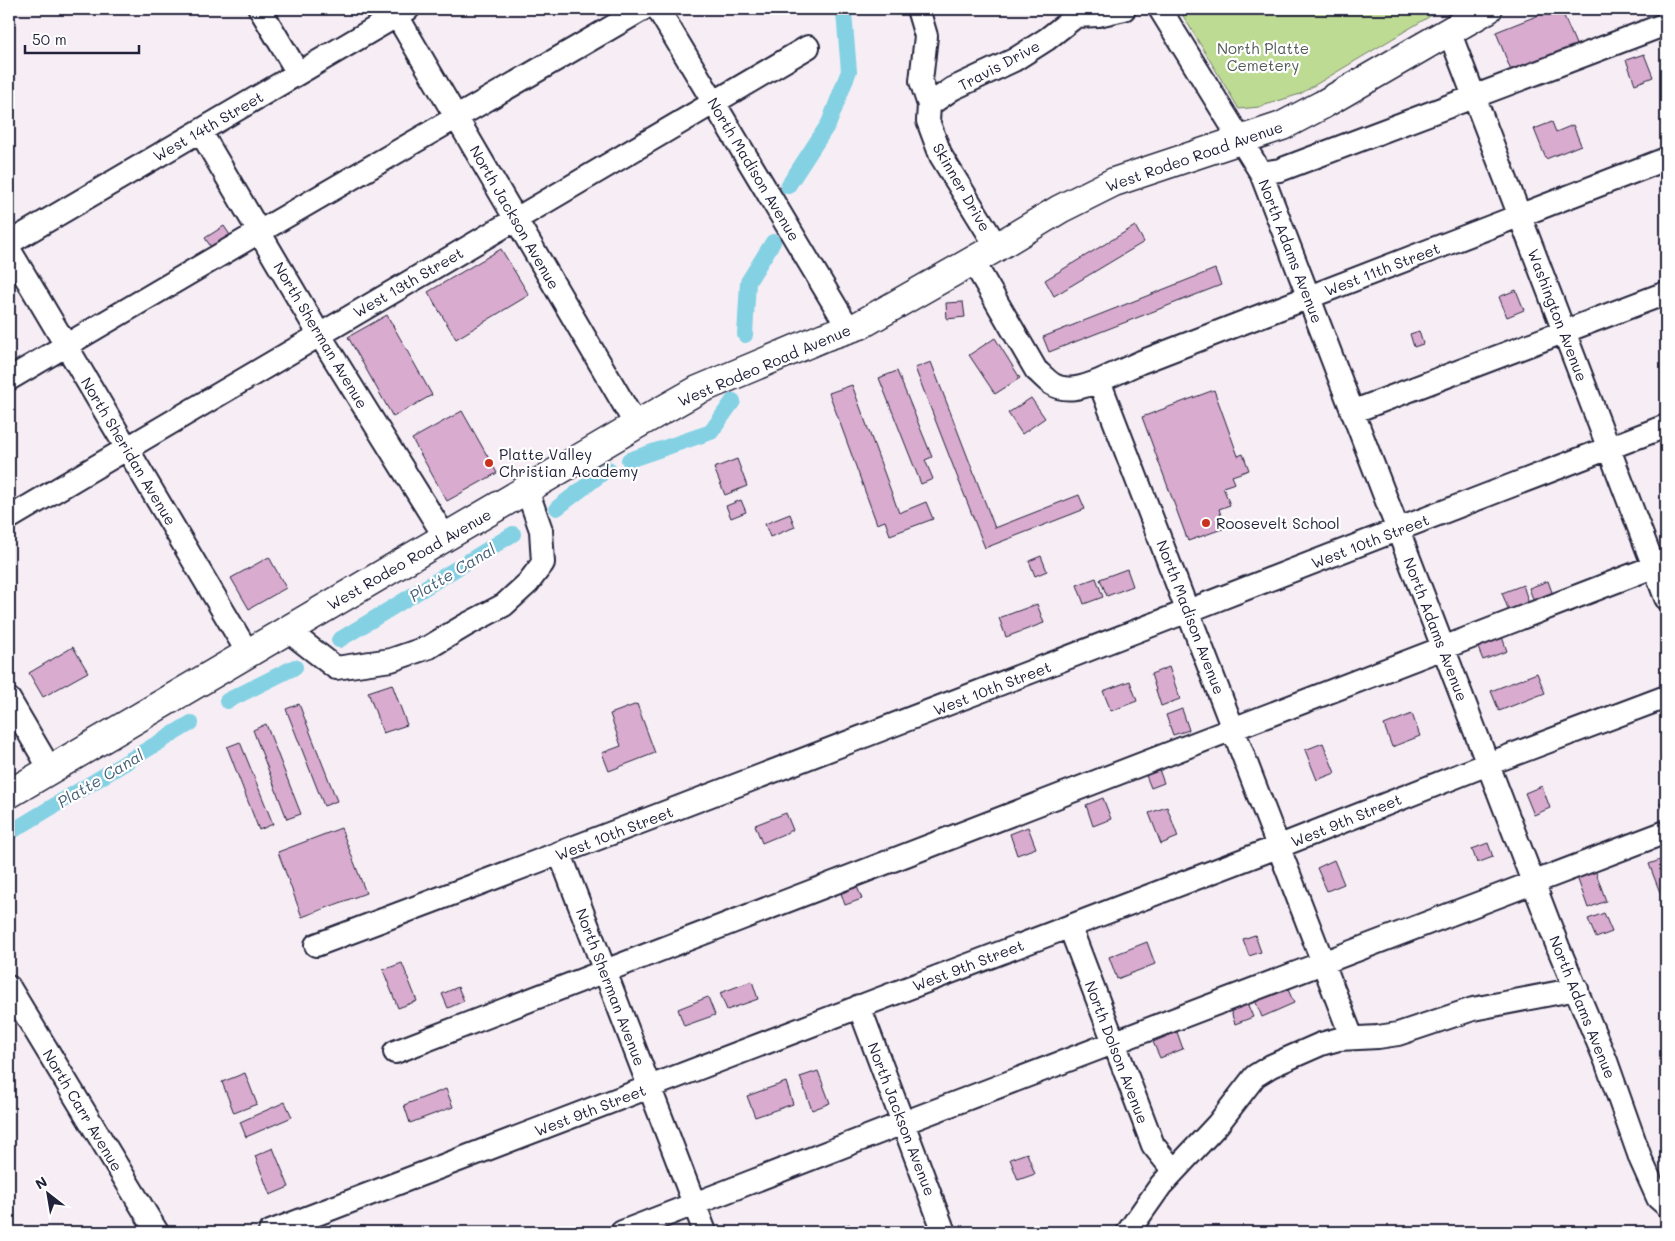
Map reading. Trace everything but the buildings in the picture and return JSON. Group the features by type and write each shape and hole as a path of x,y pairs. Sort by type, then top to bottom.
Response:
{"main road":[{"name":"West Rodeo Road Avenue","path":"9,794 698,390 860,325 997,248 1060,209 1114,182 1241,141 1290,122 1488,9"}],"street":[{"path":"260,9 298,73"},
{"path":"9,379 644,9"},
{"name":"North Madison Avenue","path":"658,9 849,329"},
{"name":"Skinner Drive","path":"918,9 926,36 921,81 929,105 928,121 941,156 997,248"},
{"name":"Travis Drive","path":"929,105 952,89 1014,60 1047,39 1075,12 1098,15 1124,9"},
{"name":"North Adams Avenue","path":"1160,9 1262,173 1558,947 1606,1061 1641,1160 1658,1198 1666,1205"},
{"name":"West 14th Street","path":"9,243 298,73 399,11"},
{"name":"North Jackson Avenue","path":"399,11 457,117 636,425"},
{"path":"1262,173 1280,170 1666,24"},
{"name":"Washington Avenue","path":"1449,31 1609,448 1660,564 1666,598"},
{"name":"West 13th Street","path":"9,518 808,47"},
{"name":"North Sherman Avenue","path":"200,130 319,334 445,538"},
{"name":"West 11th Street","path":"1099,380 1141,362 1666,159"},
{"name":"North Sheridan Avenue","path":"9,249 248,653"},
{"path":"973,261 1036,370 1052,384 1065,390 1099,380"},
{"path":"1352,412 1666,293"},
{"name":"North Madison Avenue","path":"1099,380 1325,963 1352,1038"},
{"name":"West 10th Street","path":"316,945 560,854 1666,426"},
{"path":"287,630 336,668 391,660 429,647 466,625 504,606 528,583 543,564 541,530 527,490"},
{"path":"394,1052 1660,564"},
{"name":"West 9th Street","path":"270,1232 1666,697"},
{"path":"9,699 50,769"},
{"path":"622,1232 1666,832"},
{"name":"North Sherman Avenue","path":"560,854 705,1232"},
{"name":"North Dolson Avenue","path":"1070,926 1153,1145 1174,1171"},
{"name":"North Carr Avenue","path":"9,987 157,1232"},
{"path":"1128,1232 1161,1185 1218,1124 1255,1076 1271,1066 1321,1044 1339,1039 1398,1034 1472,1009 1577,989"},
{"name":"North Jackson Avenue","path":"859,1006 944,1232"}],"green space":[{"name":"North Platte Cemetery","path":"1179,9 1442,9 1300,94 1259,107 1239,109"}],"waterway":[{"name":"Platte Canal","path":"788,186 829,123 849,71 844,13 846,9"},
{"name":"Platte Canal","path":"745,335 748,282 773,242"},
{"name":"Platte Canal","path":"629,460 711,432 733,401"},
{"path":"557,508 608,469"},
{"name":"Platte Canal","path":"339,640 513,534"},
{"path":"227,701 295,667"},
{"name":"Platte Canal","path":"9,833 191,723"}],"place":[{"name":"Platte Valley Christian Academy","path":"489,463"},
{"name":"Roosevelt School","path":"1206,523"}]}
